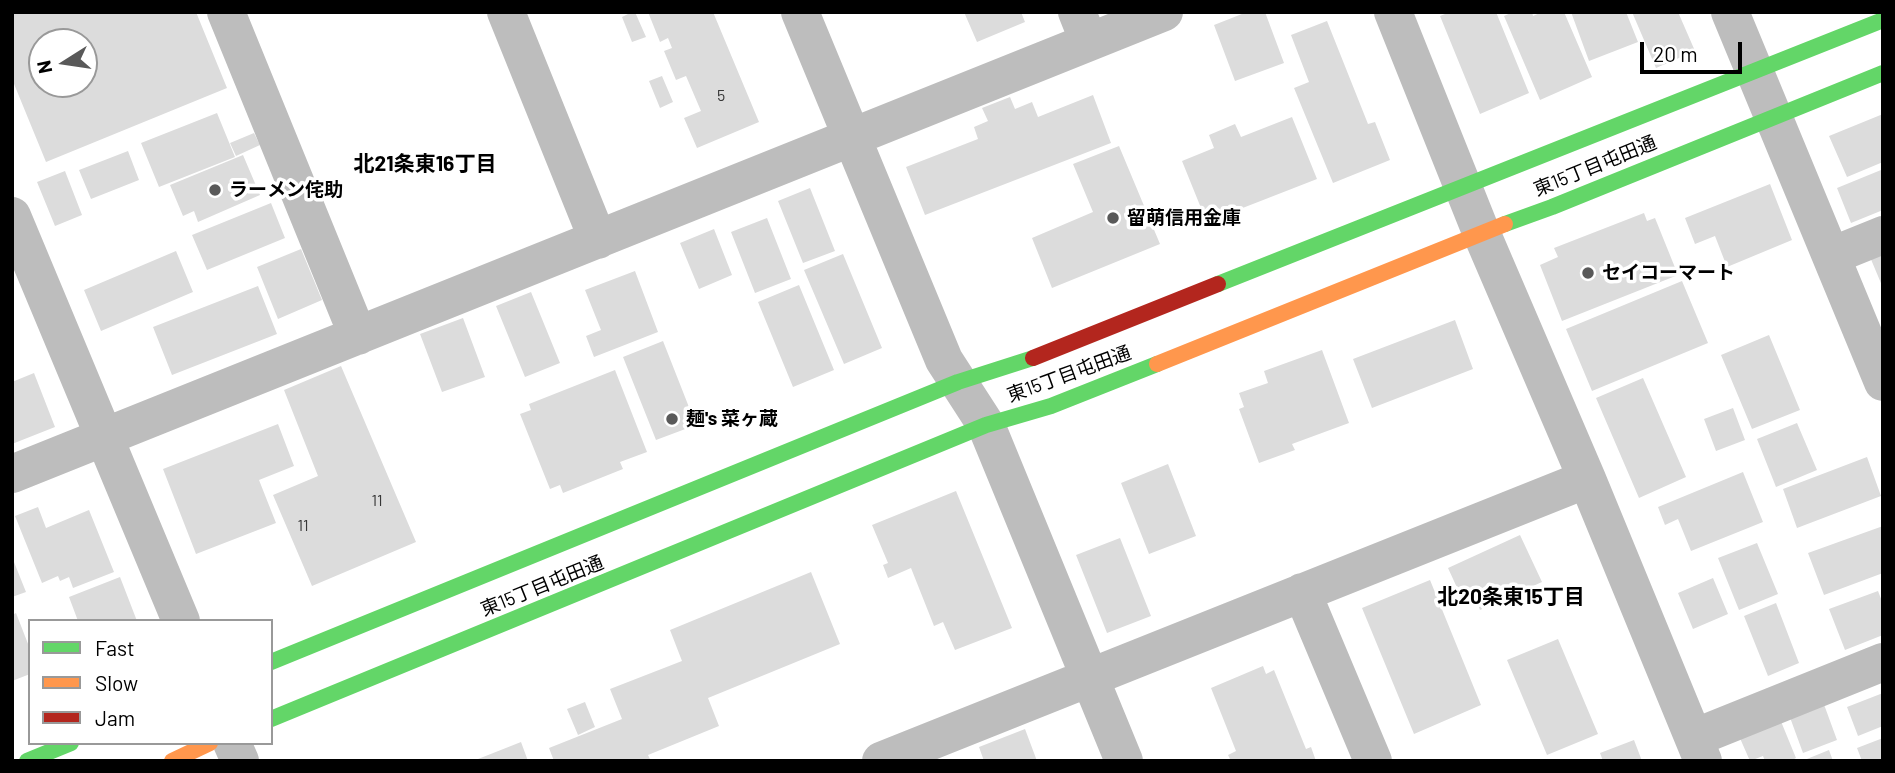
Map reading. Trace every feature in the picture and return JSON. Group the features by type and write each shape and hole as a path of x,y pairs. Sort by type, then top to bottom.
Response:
{"street":[{"path":"226,12 358,336"},
{"path":"506,12 598,240"},
{"path":"800,12 944,360 986,425 1124,761"},
{"path":"12,474 852,138 1083,27 1164,12"},
{"path":"1393,12 1481,232 1699,749 1883,662"},
{"path":"1730,12 1883,382"},
{"name":"東15丁目屯田通","path":"273,661 958,382 1032,358 1883,20"},
{"name":"東15丁目屯田通","path":"273,718 986,425 1051,407 1481,232 1552,207 1883,73"},
{"path":"12,216 180,619"},
{"path":"1831,256 1883,235"},
{"path":"881,761 1587,479"},
{"path":"1302,592 1373,761"},
{"path":"27,761 66,745"},
{"path":"172,761 206,745"},
{"path":"233,745 240,761"}],"building":[{"path":"12,12 196,12 227,88 46,162 12,79"},
{"path":"635,12 646,37 632,42 622,17"},
{"path":"648,12 713,12 759,122 697,148 684,118 701,111 686,76 676,80 664,51 672,48 668,38 660,42"},
{"path":"964,12 1021,12 1025,22 977,42"},
{"path":"1247,12 1265,12 1284,63 1235,81 1214,25"},
{"path":"1450,12 1496,12 1529,93 1480,114 1440,16"},
{"path":"1513,12 1532,12 1533,16 1542,12 1564,12 1592,77 1540,100 1504,16"},
{"path":"1571,12 1626,12 1638,42 1589,61"},
{"path":"1632,12 1678,12 1695,51 1656,68"},
{"path":"1327,21 1368,124 1375,122 1390,160 1333,183 1294,88 1309,82 1291,35"},
{"path":"662,76 673,102 660,108 649,81"},
{"path":"1093,95 1111,143 925,215 906,167 978,139 974,127 988,121 982,108 1010,97 1015,109 1032,102 1038,117"},
{"path":"217,113 235,157 159,187 141,143"},
{"path":"1883,114 1883,162 1847,177 1829,136"},
{"path":"1292,117 1317,179 1217,218 1201,208 1182,161 1214,148 1209,135 1235,124 1241,137"},
{"path":"254,133 260,145 236,156 230,143"},
{"path":"1119,146 1160,244 1052,288 1032,238 1093,212 1073,164"},
{"path":"128,151 139,180 91,199 79,170"},
{"name":"ラーメン侘助","path":"243,155 260,195 198,222 194,211 183,216 170,185"},
{"path":"1881,170 1883,210 1851,223 1837,188"},
{"path":"65,171 82,215 55,226 37,182"},
{"path":"1770,184 1792,240 1727,267 1715,236 1695,244 1685,218"},
{"path":"810,188 835,251 803,263 778,201"},
{"path":"271,203 285,238 207,270 192,235"},
{"path":"1644,213 1647,221 1655,218 1678,275 1562,321 1540,265 1558,257 1554,248"},
{"path":"767,218 791,279 755,293 731,232"},
{"path":"714,229 732,275 699,289 680,243"},
{"path":"301,249 322,300 278,319 257,267"},
{"path":"176,251 193,292 101,331 84,290"},
{"path":"1883,252 1883,288 1870,257"},
{"path":"843,254 882,348 844,364 804,270"},
{"path":"635,271 658,332 594,357 586,336 601,330 585,290"},
{"path":"1682,281 1708,343 1592,391 1566,329"},
{"path":"799,285 834,370 793,387 758,302"},
{"path":"258,286 277,334 172,375 153,327"},
{"path":"531,292 560,363 525,377 496,306"},
{"path":"463,318 485,377 442,392 420,334"},
{"path":"1455,320 1473,369 1372,408 1353,359"},
{"path":"1769,335 1800,410 1752,429 1721,355"},
{"path":"663,341 696,425 656,440 623,357"},
{"path":"1322,350 1349,423 1292,444 1295,450 1259,463 1239,409 1244,407 1239,393 1268,383 1264,371"},
{"path":"341,366 416,542 312,586 273,495 318,476 284,390"},
{"path":"615,370 647,452 620,462 623,469 563,493 560,485 550,489 520,414 531,410 529,404"},
{"path":"34,373 55,427 12,444 12,382"},
{"path":"1643,378 1686,477 1639,498 1596,398"},
{"path":"1733,408 1745,440 1716,451 1704,419"},
{"path":"1797,423 1817,470 1776,487 1757,439"},
{"path":"278,424 294,466 259,480 276,523 196,554 163,469"},
{"path":"1867,457 1881,496 1797,528 1783,489"},
{"path":"1168,464 1196,536 1149,554 1121,483"},
{"path":"1743,472 1763,522 1691,551 1678,519 1665,525 1658,507"},
{"path":"956,491 1012,628 955,650 943,622 934,626 911,568 888,578 883,565 888,563 872,525"},
{"path":"38,507 46,528 89,510 114,572 73,588 69,577 60,581 58,576 42,583 15,516"},
{"path":"1883,526 1883,573 1824,595 1808,553"},
{"path":"1520,535 1542,582 1480,610 1476,600 1465,605 1448,568"},
{"path":"1120,538 1151,616 1107,633 1076,555"},
{"path":"1757,543 1778,594 1739,610 1718,558"},
{"path":"12,557 26,592 12,597"},
{"path":"811,572 840,644 708,698 719,726 648,755 651,761 554,761 549,748 622,719 610,689 682,661 670,630"},
{"path":"120,577 136,619 77,619 69,597"},
{"path":"1713,578 1728,614 1693,629 1678,593"},
{"path":"1430,580 1481,705 1414,734 1362,608"},
{"path":"1878,591 1883,604 1883,635 1845,650 1829,609"},
{"path":"1776,603 1799,663 1768,676 1744,616"},
{"path":"16,613 28,644 28,675 12,681 12,615"},
{"path":"1558,639 1598,734 1547,755 1507,660"},
{"path":"1263,666 1266,674 1274,670 1306,749 1311,747 1316,761 1231,761 1228,755 1236,751 1211,688"},
{"path":"1883,693 1883,726 1858,736 1847,707"},
{"path":"1822,699 1837,740 1803,753 1788,712"},
{"path":"585,702 595,727 578,735 567,709"},
{"path":"1780,719 1796,758 1790,761 1765,761 1763,756 1750,761 1739,736"},
{"path":"1025,729 1037,761 984,761 979,747"},
{"path":"1883,738 1883,761 1862,761 1857,748"},
{"path":"1634,740 1642,761 1603,761 1600,753"},
{"path":"521,742 528,761 473,761"},
{"path":"1829,750 1833,761 1802,761"}],"traffic: fast":[{"path":"1218,284 1883,20"},
{"path":"1505,224 1883,73"},
{"path":"273,661 958,382 1033,358"},
{"path":"273,718 986,425 1051,406 1157,364"},
{"path":"27,761 66,745"}],"traffic: slow":[{"path":"1157,364 1505,224"},
{"path":"172,761 206,745"}],"traffic: jam":[{"path":"1033,358 1218,284"}],"place":[{"name":"ラーメン侘助","path":"215,190"},
{"name":"留萌信用金庫","path":"1113,218"},
{"name":"セイコーマート","path":"1588,273"},
{"name":"麺's 菜ヶ蔵","path":"672,419"}],"district":[{"name":"北21条東16丁目","path":"425,164"},
{"name":"北20条東15丁目","path":"1511,597"}]}
